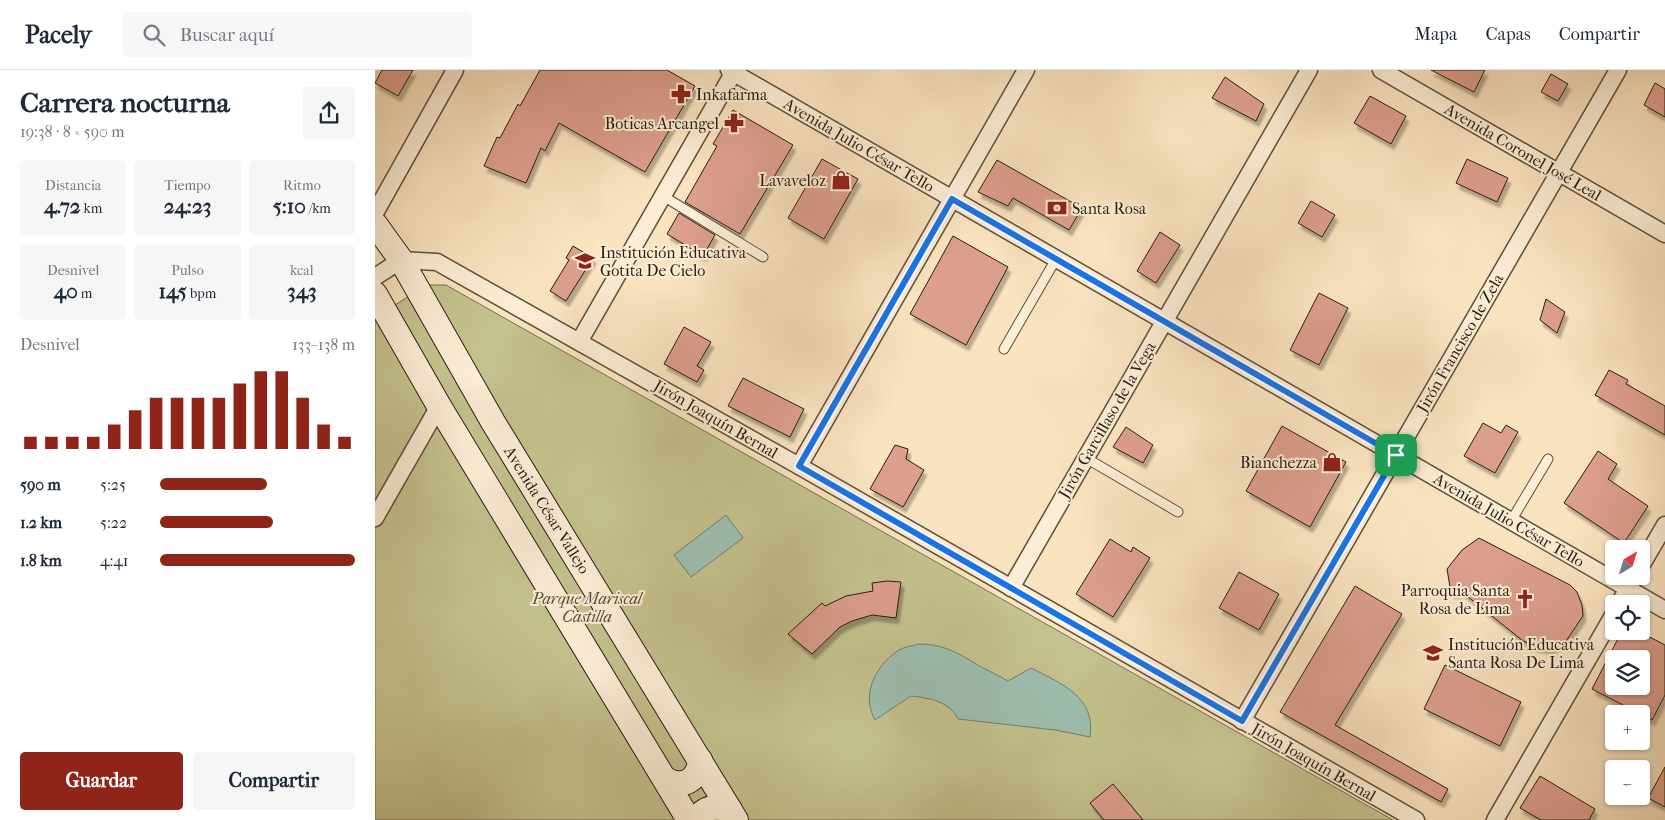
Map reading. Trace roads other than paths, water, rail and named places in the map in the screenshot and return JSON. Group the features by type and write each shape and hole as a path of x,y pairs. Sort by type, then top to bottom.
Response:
{"main road":[{"name":"Avenida César Vallejo","path":"375,224 401,260 493,422 733,815"},
{"path":"375,294 439,406 689,820"},
{"path":"665,779 681,784 689,782 695,776 699,760"},
{"path":"697,820 706,810 714,807 733,815"}],"street":[{"path":"375,212 455,70"},
{"path":"799,466 1026,70"},
{"name":"Jirón Garcillaso de la Vega","path":"1011,588 1309,70"},
{"name":"Avenida Coronel José Leal","path":"1381,70 1665,234"},
{"name":"Jirón Francisco de Zela","path":"1242,721 1618,70"},
{"path":"579,342 732,71"},
{"name":"Avenida Julio César Tello","path":"732,71 1511,521 1605,568"},
{"path":"375,277 401,260"},
{"name":"Jirón Joaquín Bernal","path":"401,260 437,262 799,466 1416,820"},
{"path":"375,518 439,406"},
{"path":"1650,550 1665,524"},
{"name":"Avenida Julio César Tello","path":"1636,585 1665,610"},
{"path":"1495,820 1605,630"}],"lane":[{"path":"663,196 763,257"},
{"path":"1004,348 1056,259"},
{"path":"1085,458 1178,512"},
{"path":"1511,521 1547,459"}],"place":[{"name":"Inkafarma","path":"681,94"},
{"name":"Boticas Arcangel","path":"734,123"},
{"name":"Lavaveloz","path":"841,180"},
{"name":"Santa Rosa","path":"1057,208"},
{"name":"Institución Educativa Gotita De Cielo","path":"585,261"},
{"name":"Bianchezza","path":"1332,462"},
{"name":"Parroquia Santa Rosa de Lima","path":"1525,599"},
{"name":"Institución Educativa Santa Rosa De Lima","path":"1433,653"}],"park label":[{"name":"Parque Mariscal Castilla","path":"587,607"}]}
